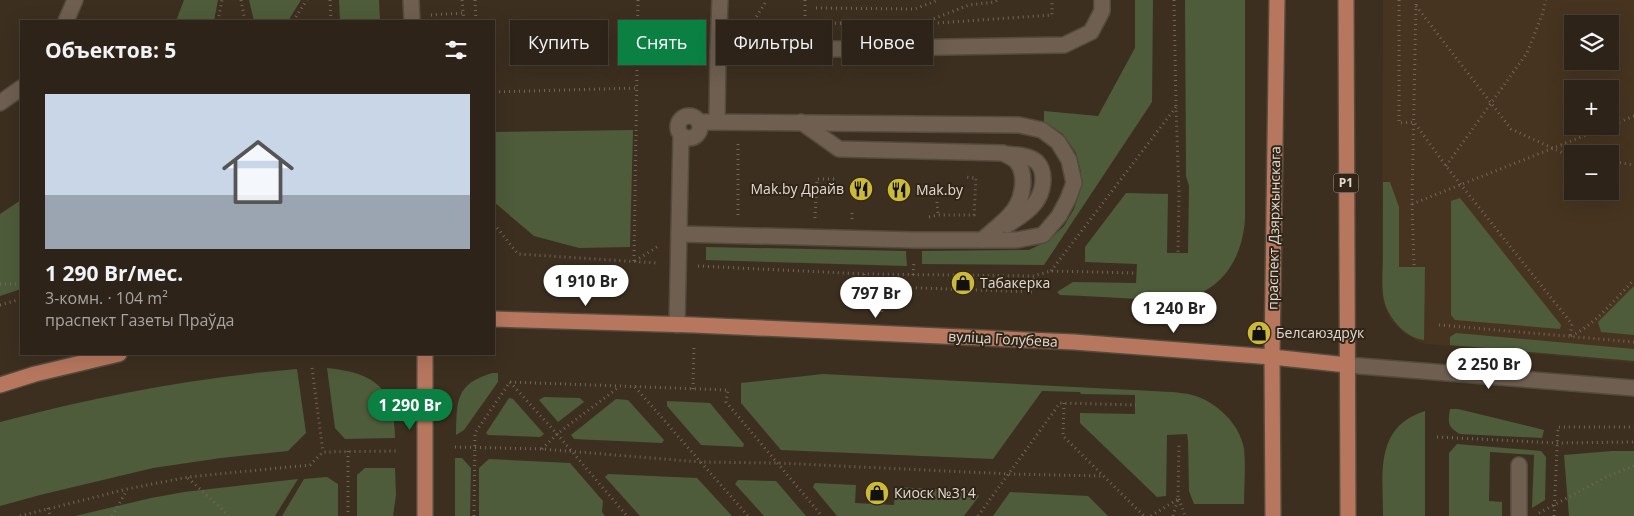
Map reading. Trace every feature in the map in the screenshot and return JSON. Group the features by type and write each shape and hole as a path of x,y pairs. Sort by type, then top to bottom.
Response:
{"main road":[{"name":"праспект Дзяржынскага","path":"1273,516 1272,357 1277,0"},
{"name":"Р1","path":"1346,0 1348,516"},
{"name":"вуліца Голубева","path":"495,319 694,325 1074,342 1272,357 1346,365"},
{"path":"0,384 115,355"},
{"path":"425,355 425,516"}],"street":[{"path":"66,20 76,0"},
{"path":"411,0 412,19"},
{"path":"719,20 720,0"},
{"path":"832,49 1064,45 1091,32 1102,11 1102,0"},
{"path":"717,121 718,65"},
{"path":"0,102 20,89"},
{"path":"677,325 678,234 682,136 679,133 678,125 682,119 689,116 699,122 1019,124 1042,130 1058,142 1069,160 1074,183 1060,216 1043,235 1017,240 678,234"},
{"path":"801,122 840,149 1003,154 1024,156 1037,162 1042,173 1043,188 1036,203 1021,216 982,240"},
{"path":"982,240 1014,210 1020,197 1023,182 1022,172 1016,160 1003,154"},
{"path":"1346,365 1634,388"},
{"path":"1519,516 1520,465"}],"path":[{"path":"218,20 222,0"},
{"path":"241,0 246,20"},
{"path":"294,20 307,0"},
{"path":"330,0 331,20"},
{"path":"462,0 464,20"},
{"path":"475,0 476,20"},
{"path":"634,262 638,0"},
{"path":"755,20 767,0"},
{"path":"805,0 805,20"},
{"path":"816,8 915,9 938,0"},
{"path":"930,20 969,5 995,2 997,0"},
{"path":"933,23 1052,15 1052,0"},
{"path":"1174,0 1179,194 1178,253"},
{"path":"1399,0 1399,122 1414,122"},
{"path":"1414,265 1412,204 1416,0"},
{"path":"1446,166 1527,53 1546,0"},
{"path":"1416,6 1512,129 1564,153"},
{"path":"412,19 463,13"},
{"path":"495,92 637,88"},
{"path":"1051,271 1176,107"},
{"path":"1619,122 1634,116"},
{"path":"738,216 739,121"},
{"path":"1414,122 1446,166 1572,324 1570,336"},
{"path":"1412,204 1587,135"},
{"path":"1619,162 1634,165"},
{"path":"922,219 938,215 974,215 976,178 965,177"},
{"path":"815,219 817,179 834,179"},
{"path":"937,202 938,215"},
{"path":"852,209 852,220"},
{"path":"850,273 1033,276 1051,271 1137,273"},
{"path":"864,274 863,286 1033,292 1033,276"},
{"path":"1570,336 1579,332 1595,319 1634,280"},
{"path":"0,284 20,284"},
{"path":"0,305 20,298"},
{"path":"692,389 694,325"},
{"path":"1439,325 1634,342"},
{"path":"312,368 324,452"},
{"path":"510,382 728,390 726,402 822,516"},
{"path":"510,382 627,516"},
{"path":"474,516 475,433 510,382"},
{"path":"542,449 557,434 620,386"},
{"path":"635,387 748,516"},
{"path":"978,516 1060,403 1136,405"},
{"path":"1064,403 1063,436 1144,516"},
{"path":"1554,516 1558,426 1634,427"},
{"path":"1437,436 1557,443 1634,442"},
{"path":"1173,516 1178,499 1179,442"},
{"path":"455,447 542,449 700,462 1103,476"},
{"path":"348,451 348,516"},
{"path":"20,516 127,489 188,477 310,465 324,452 396,451"},
{"path":"1534,516 1608,476 1634,466"},
{"path":"188,477 228,516"},
{"path":"112,516 127,489"},
{"path":"1151,516 1178,499"},
{"path":"1178,499 1185,516"},
{"path":"48,508 50,516"}],"shaded area":[{"path":"1383,0 1634,0 1634,363 1427,344 1419,342 1404,333 1390,319 1383,302"}],"green space":[{"path":"184,0 218,0 214,20 176,20"},
{"path":"249,0 301,0 289,20 254,20"},
{"path":"339,0 379,0 380,20 340,20"},
{"path":"1135,0 1153,0 1152,102 1044,265 922,264 922,251 1029,250 1049,240 1064,226 1074,209 1080,191 1081,172 1076,153 1063,134 1044,122 1044,111 1098,116 1135,48"},
{"path":"1185,0 1245,0 1245,219 1236,257 1230,268 1213,286 1183,299 1156,300 1060,295 1057,292 1073,282 1136,283 1137,264 1085,262 1085,247 1126,193 1168,194 1167,253 1188,253 1189,186 1186,176"},
{"path":"633,130 630,247 579,248 534,236 495,203 495,132"},
{"path":"1383,182 1390,182 1399,207 1399,267 1425,267 1424,340 1412,336 1398,325 1390,315 1383,296"},
{"path":"1460,198 1561,325 1560,329 1455,320 1451,315 1451,201"},
{"path":"20,201 20,289 0,296 0,214"},
{"path":"706,247 906,251 907,266 706,260"},
{"path":"1634,286 1634,335 1601,332 1598,322"},
{"path":"1456,333 1634,349 1634,361 1450,345 1450,337"},
{"path":"327,368 358,374 370,379 379,386 386,395 391,407 395,438 345,439 335,428"},
{"path":"297,369 306,433 288,451 153,468 0,506 0,422 110,396 185,382"},
{"path":"498,373 498,382 464,430 456,435 458,403 465,388 480,377"},
{"path":"823,374 1172,392 1192,395 1210,402 1218,408 1238,431 1244,449 1244,504 1194,504 1189,491 1187,434 1167,435 1166,496 1157,497 1080,423 1080,413 1135,414 1135,395 1042,391 993,459 781,450 741,403 741,383"},
{"path":"544,397 580,398 584,402 558,422 539,400"},
{"path":"509,398 513,399 544,434 540,437 488,435 486,433"},
{"path":"616,399 628,400 664,440 662,443 574,439 571,435"},
{"path":"667,401 710,403 744,444 743,447 701,445 667,406"},
{"path":"1450,409 1458,409 1544,430 1542,438 1460,434 1449,424"},
{"path":"1425,411 1425,516 1383,516 1383,469 1389,440 1397,428 1409,418"},
{"path":"1457,444 1541,451 1546,457 1545,500 1532,508 1534,455 1490,452 1489,501 1502,502 1502,516 1449,516 1449,453"},
{"path":"1634,451 1634,516 1569,516 1564,455"},
{"path":"455,458 462,458 471,468 470,516 455,516"},
{"path":"489,459 570,463 603,501 602,512 605,516 479,516 479,468"},
{"path":"365,468 395,468 396,495 393,516 357,516 357,475"},
{"path":"608,474 697,478 732,516 640,516 605,477"},
{"path":"327,477 338,484 338,516 282,516 304,479"},
{"path":"298,479 275,516 75,516 184,492"},
{"path":"738,480 776,481 806,516 764,516 735,484"},
{"path":"815,483 856,485 855,503 894,505 895,487 975,491 979,496 964,516 837,516 813,487"},
{"path":"1010,492 1088,496 1108,516 993,516"}],"place":[{"name":"Маk.by Драйв","path":"861,189"},
{"name":"Mak.by","path":"899,190"},
{"name":"Табакерка","path":"963,283"},
{"name":"Белсаюздрук","path":"1259,333"},
{"name":"Киоск №314","path":"877,493"}]}
